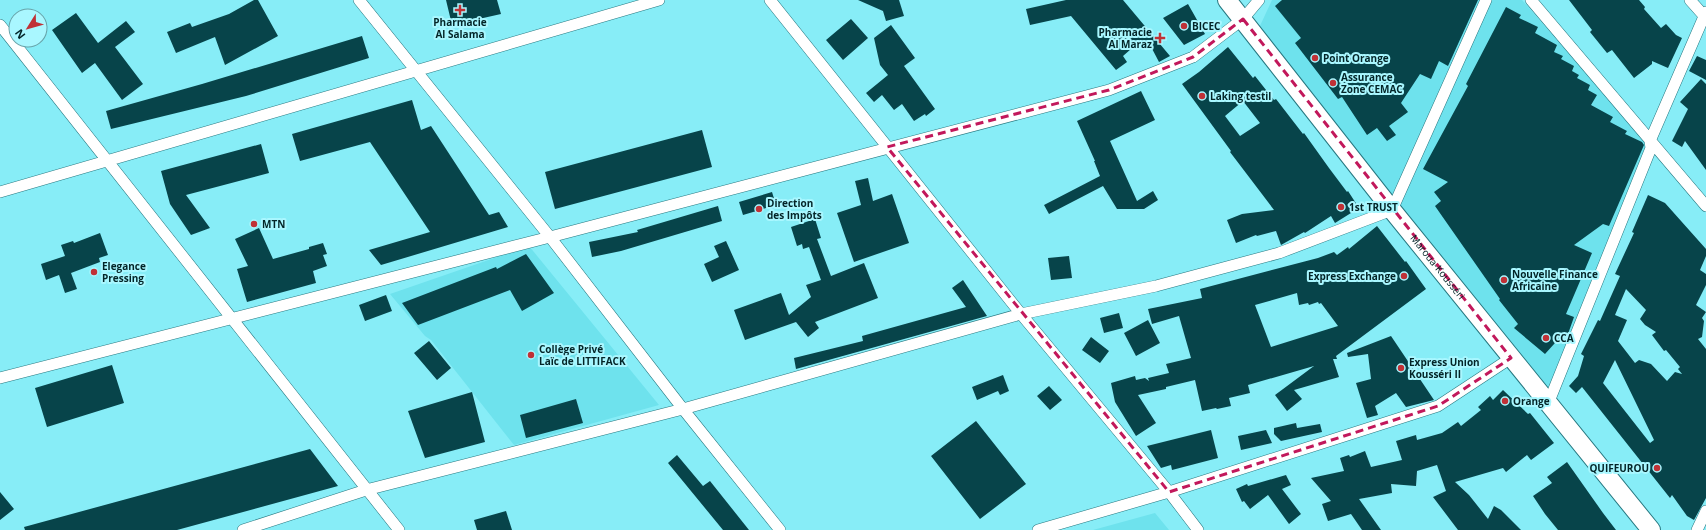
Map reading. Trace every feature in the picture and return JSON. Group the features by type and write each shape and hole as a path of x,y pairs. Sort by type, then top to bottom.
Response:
{"highway":[{"name":"Maroua-Kousséri","path":"1228,0 1392,210 1651,530"}],"street":[{"path":"359,0 550,237 683,409 780,530"},
{"path":"0,192 659,0"},
{"path":"770,0 1021,314 1169,492 1198,530"},
{"path":"0,378 550,237 887,147 1109,90 1193,57 1243,19 1259,0"},
{"path":"243,530 366,490 683,409 1021,314 1156,286 1279,253 1392,210 1486,0"},
{"path":"1532,0 1706,206"},
{"path":"1548,404 1651,148 1650,141 1705,16 1690,0"},
{"path":"0,25 399,530"},
{"path":"1038,530 1169,492 1438,406 1512,358"},
{"path":"1697,530 1706,511"}],"highlighted area":[{"path":"1243,19 1511,358 1438,406 1169,492 887,147 1109,90 1193,57"}],"shaded area":[{"path":"1272,0 1522,0 1651,148 1549,397 1259,28"},
{"name":"Collège Privé Laïc de LITTIFACK","path":"529,246 659,405 514,445 431,340 425,336 390,294"},
{"path":"1155,513 1169,530 1093,530"}],"building":[{"path":"254,0 258,0 278,36 225,65 215,37 176,53 167,32 190,23 192,27 229,14"},
{"path":"446,0 497,0 501,14 452,25"},
{"path":"858,0 899,0 904,16 886,21 883,11"},
{"path":"1066,0 1123,0 1170,56 1159,62 1148,41 1141,46 1139,42 1123,56 1127,62 1116,70 1071,16 1030,25 1026,9"},
{"path":"1282,0 1478,0 1448,66 1439,61 1431,79 1420,74 1401,103 1408,112 1389,126 1396,135 1387,141 1377,128 1367,135 1342,97 1338,99 1295,43 1301,38 1275,6"},
{"path":"1569,0 1639,0 1645,7 1644,9 1661,28 1666,24 1676,35 1682,38 1668,68 1652,61 1652,64 1634,78 1612,50 1607,53 1590,32 1592,30"},
{"name":"BICEC","path":"1188,4 1205,34 1184,45 1163,18"},
{"path":"1506,7 1521,15 1519,18 1538,27 1535,33 1557,45 1554,52 1563,56 1561,59 1574,66 1572,71 1579,75 1577,78 1590,85 1588,90 1597,95 1591,105 1613,117 1610,122 1627,131 1625,134 1642,142 1644,145 1609,226 1603,224 1574,245 1592,253 1566,314 1574,317 1568,334 1564,333 1545,354 1514,328 1518,324 1499,300 1500,299 1435,206 1441,201 1434,192 1448,182 1423,169 1468,86 1466,84"},
{"path":"76,13 98,43 126,21 135,32 115,47 143,84 122,100 95,63 82,73 52,30"},
{"path":"851,19 868,38 843,60 826,40"},
{"path":"891,25 915,58 904,66 935,109 926,116 925,114 914,121 902,104 894,110 882,95 874,102 866,93 888,75 880,65 874,38"},
{"path":"362,36 369,58 246,96 111,129 106,111"},
{"path":"1228,47 1253,78 1255,76 1274,100 1276,99 1303,134 1304,133 1359,208 1335,223 1331,216 1305,233 1304,232 1281,245 1276,231 1256,235 1236,243 1227,220 1242,214 1274,210 1230,152 1231,151 1182,84 1199,72","holes":["1243,101 1260,123 1240,136 1225,116"]},
{"path":"1697,56 1706,60 1706,80 1689,71"},
{"path":"1701,79 1706,84 1706,170 1685,141 1682,147 1672,141 1688,109 1680,102"},
{"path":"1141,91 1155,120 1110,141 1137,201 1153,191 1158,200 1144,209 1117,209 1103,186 1049,214 1044,205 1100,176 1077,121"},
{"path":"412,100 421,130 431,126 489,215 499,212 508,227 381,265 369,250 430,232 370,142 300,161 292,134"},
{"path":"702,130 712,167 555,209 545,172"},
{"path":"261,144 269,173 186,195 210,228 191,235 170,204 161,171"},
{"path":"868,178 873,201 892,194 909,243 854,262 837,213 861,205 855,181"},
{"path":"772,192 776,205 743,215 739,202"},
{"path":"1648,195 1665,203 1706,249 1706,256 1700,270 1706,274 1706,285 1696,305 1706,312 1702,318 1704,321 1702,337 1698,339 1706,349 1706,498 1694,520 1687,516 1672,495 1670,498 1582,387 1576,393 1569,386 1578,376 1584,356 1581,354 1598,320 1600,321 1620,276 1615,274 1634,233 1632,232","holes":["1626,289 1646,310 1640,319 1645,325 1656,332 1652,335 1664,351 1666,350 1680,367 1678,369 1682,374 1675,372 1667,381 1651,364 1639,360 1635,363 1618,341 1627,320 1615,315","1615,360 1654,440 1650,443 1603,383"]},
{"path":"718,206 722,221 621,251 592,257 589,242 638,232 637,230"},
{"path":"815,219 821,238 817,239 831,276 864,263 878,298 815,322 819,328 808,337 796,322 745,340 734,310 781,293 789,315 811,297 806,285 821,280 809,247 803,249 802,244 797,246 791,227"},
{"path":"1377,226 1405,262 1406,261 1426,289 1336,356 1337,359 1333,359 1339,377 1294,390 1302,399 1287,411 1275,395 1314,366 1248,385 1250,393 1229,398 1231,406 1217,409 1202,411 1195,380 1166,387 1166,389 1138,395 1156,423 1136,436 1115,402 1111,383 1135,376 1136,380 1145,378 1149,381 1148,378 1169,373 1166,364 1191,358 1179,316 1152,324 1148,309 1202,298 1200,289 1318,258 1334,252 1337,255 1348,247 1349,249","holes":["1297,293 1299,305 1308,303 1309,305 1318,302 1319,304 1321,303 1338,326 1271,347 1255,305"]},
{"path":"259,228 273,259 309,249 309,247 323,243 327,254 323,255 327,266 313,271 316,283 247,302 237,269 248,266 235,239"},
{"path":"100,233 108,255 99,258 100,262 71,273 77,289 65,293 59,275 46,280 41,264 65,256 61,245 73,241 74,243"},
{"path":"726,241 739,270 712,282 704,264 719,257 714,246"},
{"path":"526,254 554,293 522,311 510,290 418,325 402,303 496,267 497,269"},
{"path":"1069,256 1072,278 1051,280 1048,258"},
{"path":"963,280 987,316 796,369 794,358 863,341 862,336 966,307 952,288"},
{"path":"386,295 392,311 365,321 359,305"},
{"path":"1119,313 1123,328 1104,333 1100,318"},
{"path":"1148,320 1160,343 1136,356 1124,333"},
{"path":"1391,336 1434,400 1406,407 1396,393 1375,406 1378,415 1367,418 1356,383 1371,379 1368,354 1348,357 1347,353"},
{"path":"1091,337 1109,351 1100,363 1082,350"},
{"path":"429,341 451,368 437,380 414,353"},
{"path":"112,365 124,403 47,427 35,388"},
{"path":"1003,375 1009,391 1000,395 998,391 977,400 972,387"},
{"path":"1049,386 1062,400 1050,410 1037,396"},
{"path":"1503,390 1528,414 1530,413 1554,443 1531,460 1527,455 1506,472 1503,468 1455,482 1469,495 1488,519 1494,506 1501,510 1521,530 1458,530 1433,497 1446,491 1437,465 1417,471 1416,486 1391,484 1392,493 1359,499 1381,530 1362,530 1351,514 1328,521 1322,504 1331,501 1311,478 1344,471 1340,458 1349,455 1350,457 1365,451 1371,467 1402,460 1396,441 1416,435 1417,440 1442,433 1458,422 1461,426 1481,410 1478,407 1490,396 1493,400"},
{"path":"472,392 485,442 425,458 408,411"},
{"path":"576,399 583,423 526,438 520,415"},
{"path":"976,421 1026,484 980,519 931,456"},
{"path":"1296,423 1297,428 1320,424 1322,432 1281,441 1274,434 1274,428"},
{"path":"1211,430 1218,458 1172,470 1171,465 1161,468 1147,446"},
{"path":"1266,430 1272,443 1241,450 1238,436"},
{"path":"310,449 338,486 177,530 25,530 24,527"},
{"path":"677,455 703,486 710,481 749,530 723,530 668,463"},
{"path":"1567,462 1616,530 1558,530 1545,514 1533,496 1552,483 1547,477"},
{"path":"1286,475 1291,485 1282,489 1301,514 1289,524 1268,495 1250,509 1244,501 1242,502 1236,489 1247,484 1248,486"},
{"path":"0,492 14,509 0,520"},
{"path":"506,511 512,530 477,530 474,520"}],"place":[{"name":"Pharmacie Al Salama","path":"460,10"},
{"name":"BICEC","path":"1184,26"},
{"name":"Pharmacie Al Maraz","path":"1160,38"},
{"name":"Point Orange","path":"1315,58"},
{"name":"Assurance Zone CEMAC","path":"1333,83"},
{"name":"Laking testil","path":"1202,96"},
{"name":"1st TRUST","path":"1341,207"},
{"name":"Direction des Impôts","path":"759,209"},
{"name":"MTN","path":"254,224"},
{"name":"Elegance Pressing","path":"94,272"},
{"name":"Express Exchange","path":"1404,276"},
{"name":"Nouvelle Finance Africaine","path":"1504,280"},
{"name":"CCA","path":"1546,338"},
{"name":"Collège Privé Laïc de LITTIFACK","path":"531,355"},
{"name":"Express Union Kousséri II","path":"1401,368"},
{"name":"Orange","path":"1505,401"},
{"name":"QUIFEUROU","path":"1657,468"}]}
